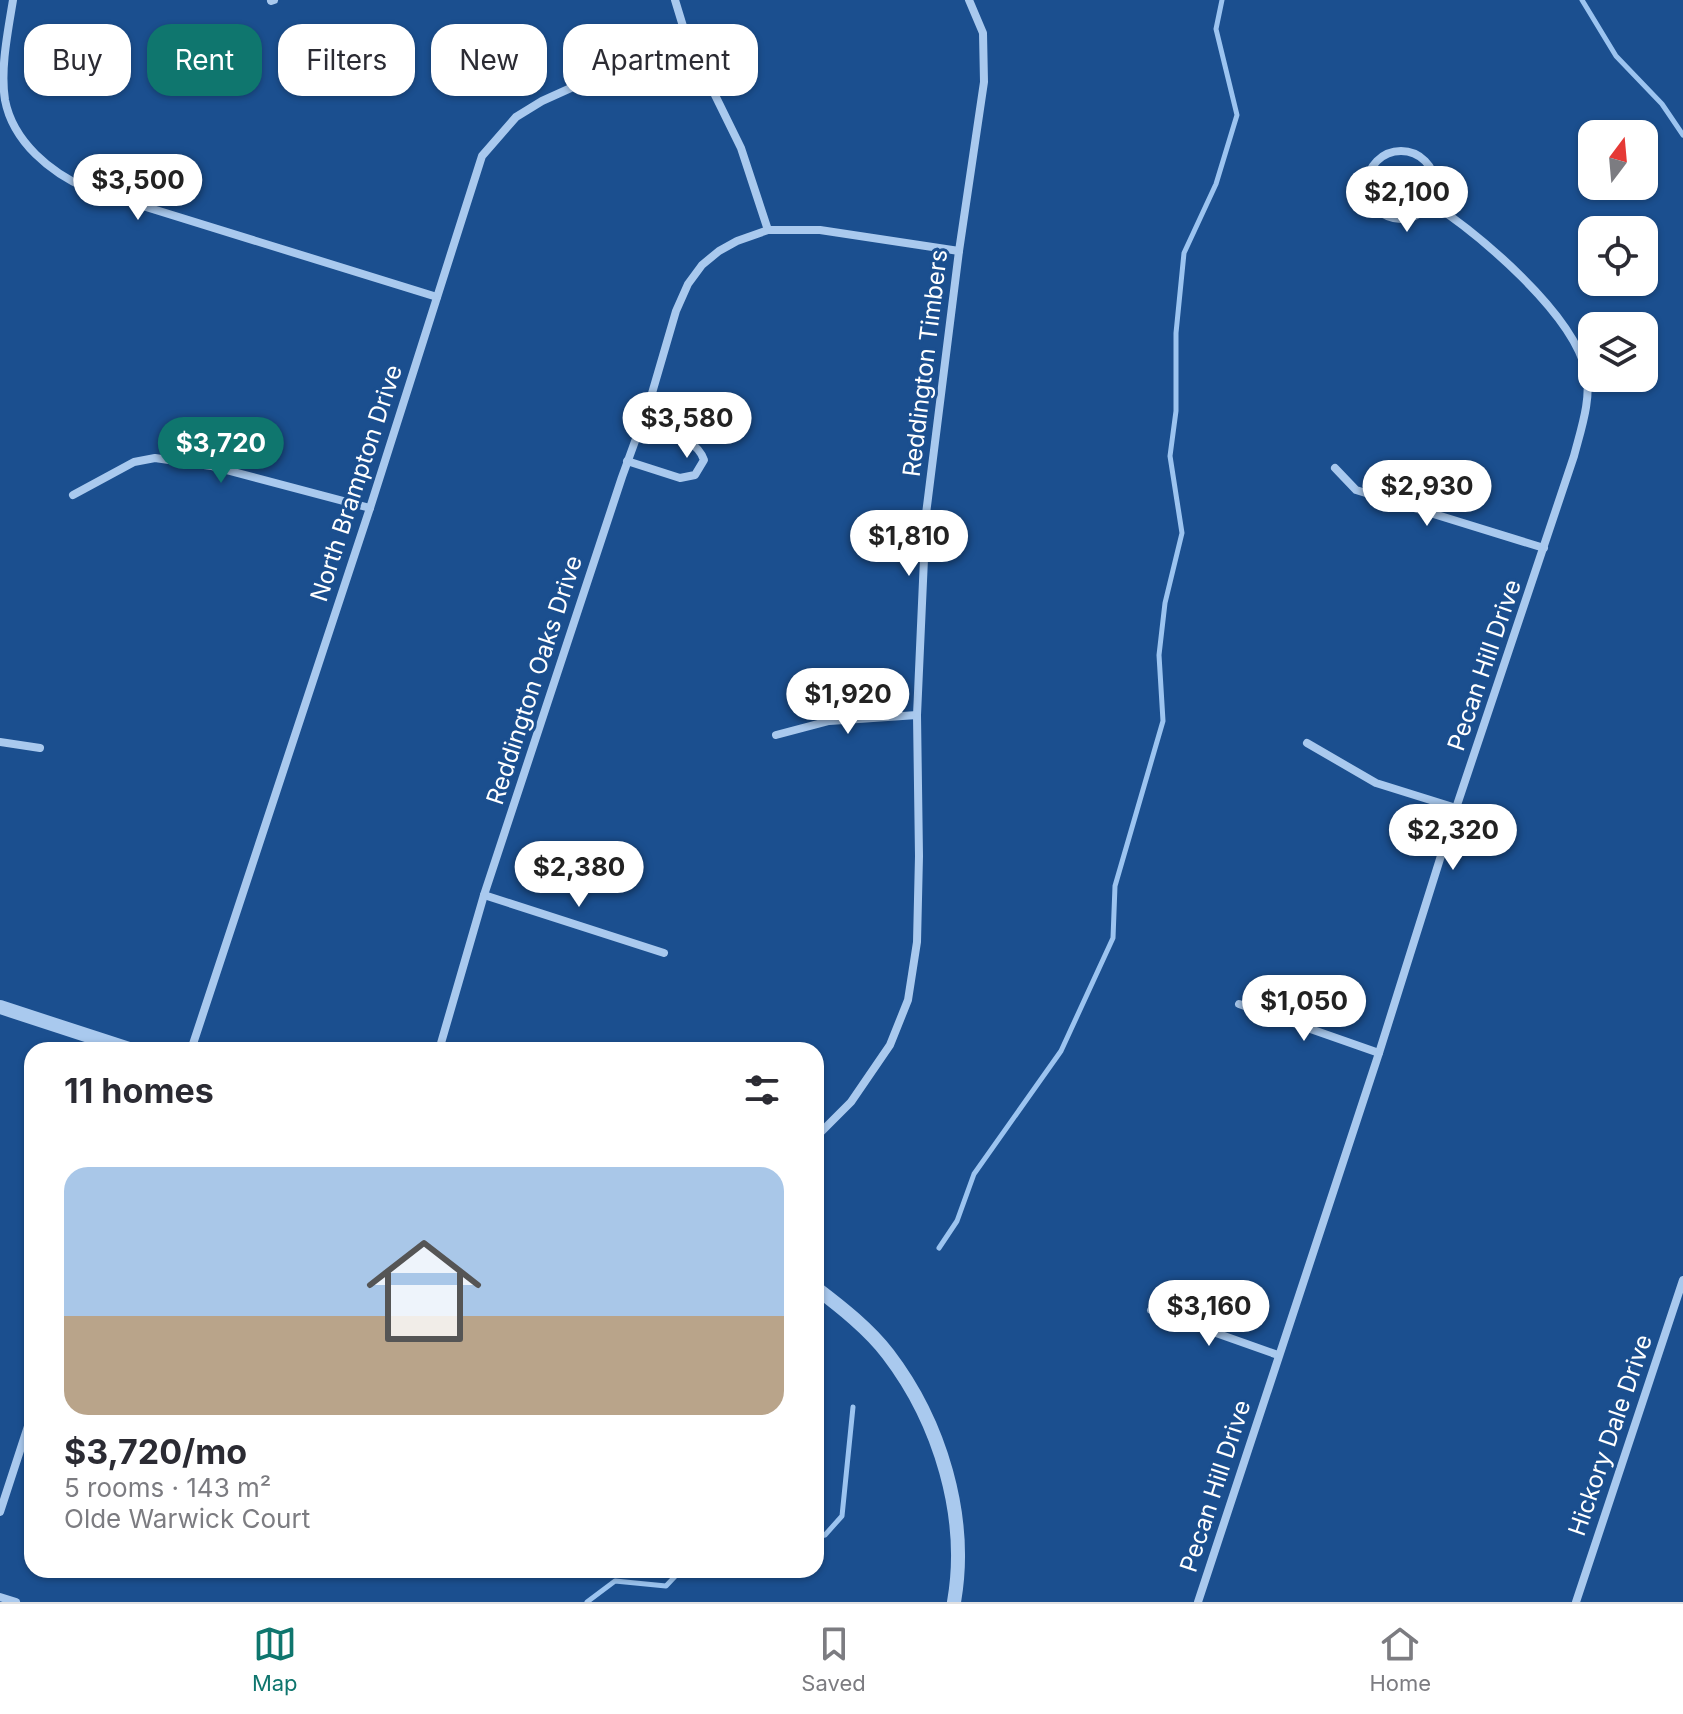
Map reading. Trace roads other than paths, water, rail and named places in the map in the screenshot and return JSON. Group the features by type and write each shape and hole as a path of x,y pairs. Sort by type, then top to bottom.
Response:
{"street":[{"path":"13,0 3,85 5,103 29,148 49,167 88,189 437,297"},
{"path":"675,0 682,24"},
{"name":"Reddington Timbers","path":"824,1129 851,1102 890,1045 908,1000 917,942 917,715 926,514 984,82 983,33 969,0"},
{"name":"North Brampton Drive","path":"194,1042 370,508 474,175 482,156 503,129 516,117 563,92"},
{"path":"715,96 741,148 768,230"},
{"path":"1407,151 1418,155 1432,172 1435,183 1430,202 1421,213 1411,218 1388,217 1378,211 1367,192 1370,169 1386,154 1407,151"},
{"name":"Pecan Hill Drive","path":"1198,1602 1379,1053 1456,808 1544,548 1578,441 1588,391 1586,371 1570,331 1544,300 1461,222 1430,202"},
{"name":"Reddington Oaks Drive","path":"441,1042 484,895 676,311 688,284 702,265 719,251 768,230 820,230 959,251"},
{"path":"627,461 680,478 695,475 701,468 704,460 694,444 643,419"},
{"path":"73,495 134,462 155,458 211,466 370,508"},
{"path":"1335,468 1356,490 1544,548"},
{"path":"776,735 829,721 917,715"},
{"path":"0,742 40,748"},
{"path":"1307,743 1376,783 1456,808"},
{"path":"484,895 664,953"},
{"path":"1239,1004 1379,1053"},
{"path":"0,1007 107,1042"},
{"name":"Hickory Dale Drive","path":"1576,1602 1683,1280"},
{"path":"824,1295 886,1351 909,1384 943,1458 957,1531 959,1571 954,1602"},
{"path":"1151,1310 1278,1355"},
{"path":"0,1512 24,1438"},
{"path":"0,1597 16,1602"}],"waterway":[{"path":"939,1248 957,1221 974,1174 1061,1051 1113,938 1115,886 1163,721 1159,655 1165,603 1182,533 1170,456 1176,411 1176,333 1184,253 1216,184 1237,115 1216,29 1222,0"},
{"path":"1582,0 1616,56 1662,104 1683,135"},
{"path":"824,1535 842,1516 853,1407"},
{"path":"587,1602 615,1581 666,1586 674,1578"}]}
